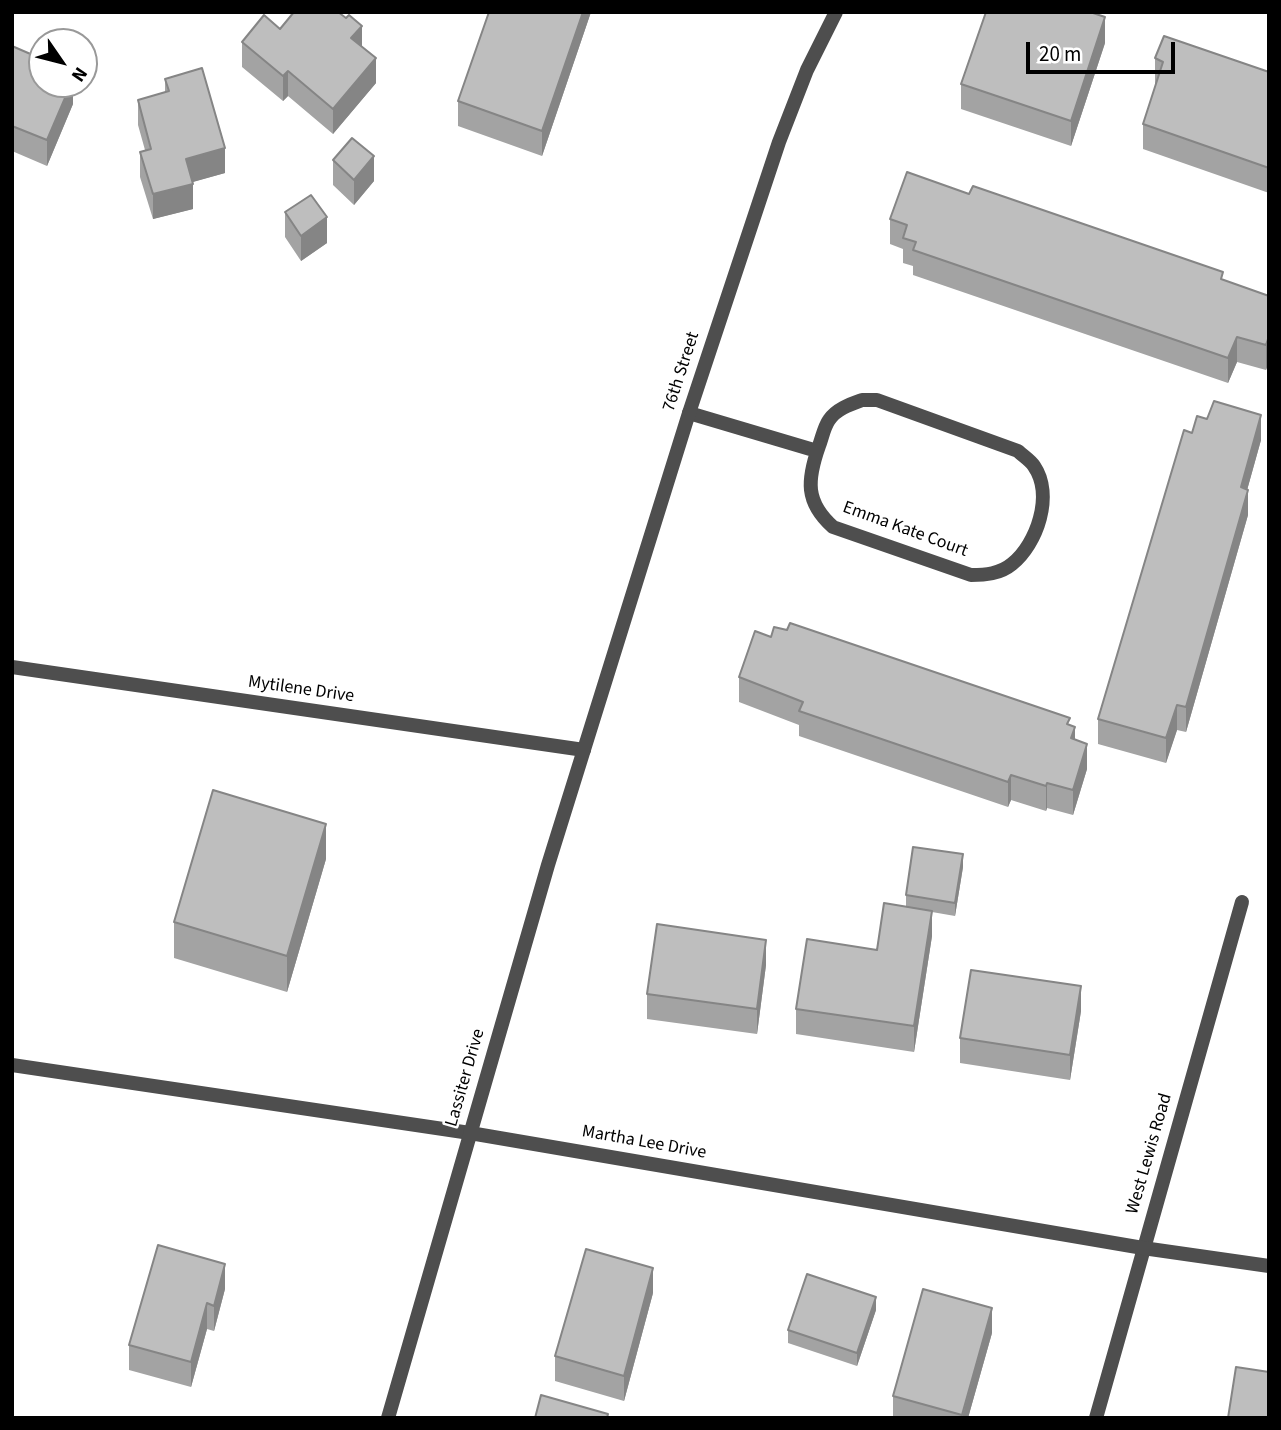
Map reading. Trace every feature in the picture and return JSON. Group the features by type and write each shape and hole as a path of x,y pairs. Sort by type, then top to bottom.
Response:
{"street":[{"name":"76th Street","path":"583,750 689,413 779,142 807,70 836,12"},
{"name":"Emma Kate Court","path":"862,400 877,400 1018,451 1034,466 1042,486 1043,504 1037,527 1026,549 1011,565 991,575 971,575 833,527 821,516 813,498 809,478 817,451 829,419 846,406 862,400"},
{"path":"689,413 817,451"},
{"name":"Mytilene Drive","path":"12,667 583,750"},
{"name":"Lassiter Drive","path":"388,1418 583,750"},
{"name":"West Lewis Road","path":"1096,1418 1242,902"},
{"name":"Martha Lee Drive","path":"12,1065 470,1133 1143,1248 1269,1266"}],"building":[{"path":"294,12 338,12 346,18 349,15 362,26 351,38 376,58 333,109 288,71 283,76 242,42 264,15 280,29"},
{"path":"489,12 583,12 542,131 458,101"},
{"path":"986,12 1090,12 1105,17 1071,121 961,84"},
{"path":"1164,36 1269,72 1269,168 1143,124 1163,62 1155,58"},
{"path":"12,46 28,53 28,98 65,98 47,140 12,126"},
{"path":"202,68 225,148 186,159 193,184 153,194 140,152 151,149 138,100 169,91 165,79"},
{"path":"352,138 374,156 354,180 333,160"},
{"path":"907,172 969,194 973,186 1223,272 1221,279 1269,296 1269,336 1266,345 1237,337 1228,358 913,250 916,242 903,238 907,225 890,219"},
{"path":"311,195 327,217 301,236 285,212"},
{"path":"1214,401 1261,415 1241,487 1248,490 1186,707 1177,705 1166,738 1098,719 1184,430 1192,433 1197,416 1207,419"},
{"path":"790,623 1070,718 1067,724 1075,727 1071,738 1087,744 1073,790 1047,783 1046,786 1011,775 1008,782 799,711 803,702 739,677 755,631 771,637 774,627 787,630"},
{"path":"213,790 326,824 287,956 174,922"},
{"path":"913,847 963,854 955,903 906,895"},
{"path":"884,903 932,911 914,1026 796,1009 807,939 877,950"},
{"path":"657,924 766,940 757,1009 647,994"},
{"path":"971,970 1081,986 1070,1055 960,1038"},
{"path":"158,1245 225,1264 214,1306 207,1303 191,1362 129,1345"},
{"path":"586,1249 653,1268 624,1376 555,1356"},
{"path":"807,1274 876,1297 857,1353 788,1330"},
{"path":"923,1289 992,1308 962,1415 893,1396"},
{"path":"1236,1367 1269,1372 1269,1418 1228,1418"},
{"path":"541,1395 608,1414 607,1418 535,1418"}]}
